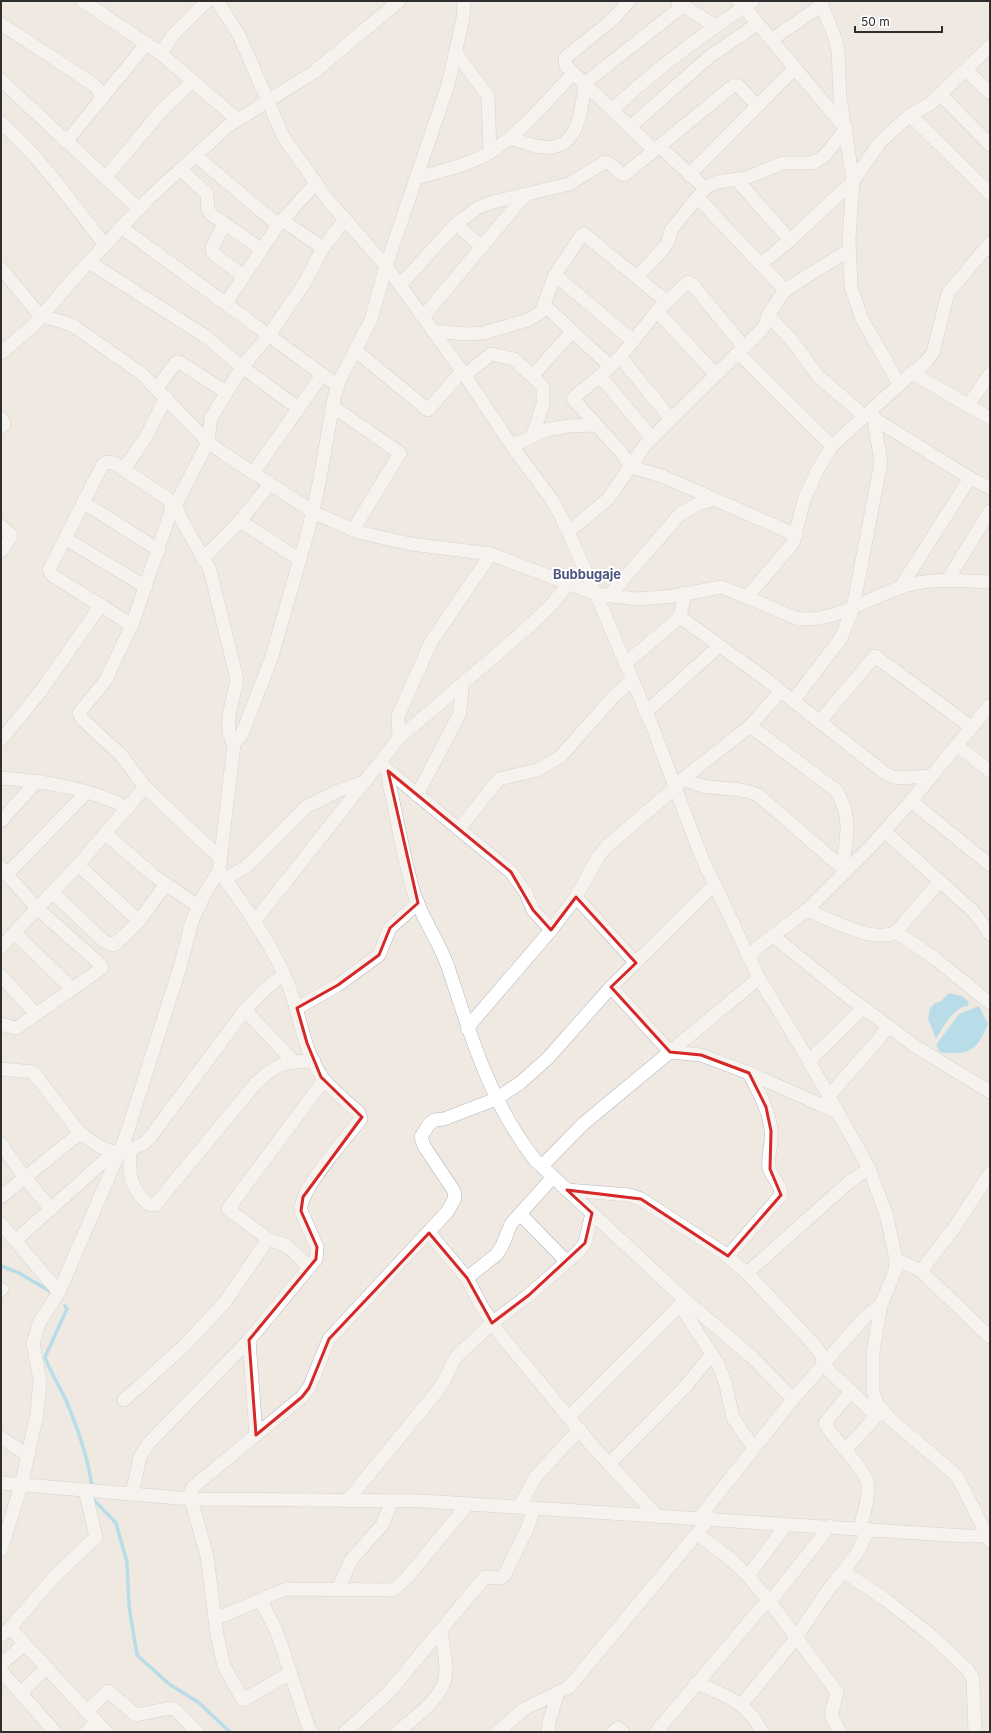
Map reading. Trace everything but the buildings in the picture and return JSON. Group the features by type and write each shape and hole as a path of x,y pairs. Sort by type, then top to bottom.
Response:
{"street":[{"path":"83,1 147,43 193,80 238,120"},
{"path":"160,53 175,33 207,1"},
{"path":"217,1 239,36 269,101 284,138 344,219 386,266 464,373 512,446 552,500 603,595 625,664 646,712 701,856 758,978 809,1061 869,1168 886,1214 896,1259 895,1271 881,1305 873,1352 873,1391 880,1413"},
{"path":"1,353 29,330 40,315 139,209 228,126 314,72 399,1"},
{"path":"234,744 242,734 272,656 313,512 332,406 338,386 371,320 386,266 448,85 456,53 464,1"},
{"path":"629,1 613,19 564,58 566,66 631,126 689,175 702,193 761,264 785,290"},
{"path":"510,138 543,147 561,145 570,138 576,126 583,103 585,83 680,3 715,26"},
{"path":"613,109 641,83 745,3 757,24 846,128"},
{"path":"771,40 821,3 836,38 840,97 853,181 849,250 851,287 862,319 899,384"},
{"path":"1,24 91,83 97,88 102,97"},
{"path":"631,126 709,57 757,24"},
{"path":"66,142 147,43"},
{"path":"761,264 790,240 853,181 880,142 910,115 930,104 990,46"},
{"path":"456,53 488,96 490,152"},
{"path":"689,175 795,68"},
{"path":"966,70 990,93"},
{"path":"416,178 451,168 490,152 510,138 574,73"},
{"path":"1,80 139,209"},
{"path":"105,178 162,109 193,80"},
{"path":"400,285 456,224 479,208 493,202 569,184 605,162 611,163 619,173 624,175 734,84 739,86 757,106"},
{"path":"940,94 990,145"},
{"path":"910,115 990,194"},
{"path":"1,123 19,139 42,165 105,245"},
{"path":"637,276 664,248 671,230 702,193 717,182 746,178 783,163 813,163 824,156 846,128"},
{"path":"196,156 280,223 323,248"},
{"path":"181,169 208,194 208,210 212,216 261,249"},
{"path":"736,179 790,240"},
{"path":"226,303 261,249 280,223 316,183"},
{"path":"423,317 525,195"},
{"path":"132,1494 140,1457 145,1447 249,1340 316,1259 318,1252 300,1206 311,1183 361,1119 359,1113 324,1080 314,1061 297,1008 284,974 222,870 145,787 121,755 82,719 79,713 105,681 132,625 159,550 173,503 208,442 211,418 242,367 269,335 304,284 323,248 344,219"},
{"path":"224,224 212,248 213,253 243,276"},
{"path":"456,224 482,247"},
{"path":"121,227 338,386"},
{"path":"433,331 466,334 483,333 528,320 541,312 555,275 581,236 584,234 637,276 716,374"},
{"path":"747,597 793,543 804,500 816,473 832,446 870,415 899,384 924,364 933,353 948,293 990,243"},
{"path":"568,532 608,498 645,445 764,327 768,315 785,290 849,250"},
{"path":"89,262 200,332 242,367 298,408"},
{"path":"1,268 40,315 72,325 142,374 208,442 313,512 353,530 411,544 491,554 510,560 568,584 603,595 637,599 722,587 796,618 805,620 853,608 900,588 936,580 989,579"},
{"path":"555,275 633,341"},
{"path":"796,536 755,516 712,500 662,476 630,467 621,452 574,401 573,398 620,357 662,307 690,282 741,350 832,446"},
{"path":"544,306 610,366"},
{"path":"768,315 794,343 818,376 870,415 970,478 990,488"},
{"path":"532,376 572,332"},
{"path":"355,350 428,410 464,373 487,357 495,354 514,359 542,387 544,394 543,404 532,436"},
{"path":"620,357 671,419"},
{"path":"124,469 146,437 161,393 176,362 179,362 226,392"},
{"path":"912,373 990,418"},
{"path":"968,405 990,374"},
{"path":"253,473 322,375"},
{"path":"600,376 652,438"},
{"path":"332,406 400,453 353,530"},
{"path":"794,701 841,638 853,608 881,462 870,415"},
{"path":"1,418 4,424 1,428"},
{"path":"512,446 546,430 557,427 596,425"},
{"path":"1,1550 21,1486 40,1395 40,1380 34,1343 39,1323 59,1292 121,1152 167,1008 192,921 199,906 222,870 234,744 229,734 228,727 237,681 210,570 173,503 124,469 110,462 103,464 49,570 53,576 132,625"},
{"path":"900,588 970,478"},
{"path":"203,559 240,521 270,484"},
{"path":"603,595 680,514 698,504 712,500"},
{"path":"84,503 159,550"},
{"path":"948,579 990,511"},
{"path":"240,521 300,560"},
{"path":"1,526 11,535 1,551"},
{"path":"66,539 146,587"},
{"path":"399,738 398,716 431,642 491,554"},
{"path":"254,922 366,781 384,767 399,738 554,603 568,584"},
{"path":"625,664 680,616 685,593"},
{"path":"1,740 40,692 101,605"},
{"path":"680,616 781,691 886,774 897,778 931,776"},
{"path":"646,712 720,646"},
{"path":"820,721 875,656 972,727"},
{"path":"459,829 497,780 537,770 553,762 561,756 614,696 633,680"},
{"path":"418,795 459,715 462,702 462,684"},
{"path":"467,1028 551,930 576,897 598,857 606,847 675,788 684,778 750,726 781,691"},
{"path":"749,958 757,948 807,910 844,869 884,831 911,801 990,705"},
{"path":"750,726 838,791 844,803 848,817 844,869"},
{"path":"956,745 990,771"},
{"path":"384,767 511,872 526,893 533,910 551,930"},
{"path":"384,767 389,783 413,891 442,950 467,1028 496,1099 528,1152 682,1302 752,1357 793,1399"},
{"path":"1,778 37,781 87,792 114,800 128,808"},
{"path":"684,778 695,785 745,791 758,795 844,869"},
{"path":"1,821 37,781"},
{"path":"222,870 247,866 306,807 338,791 366,781"},
{"path":"1,947 53,893 106,834 145,787"},
{"path":"1,1024 15,1028 70,988 102,968 100,964 38,909 5,876 87,792"},
{"path":"911,801 990,865"},
{"path":"884,831 973,911 990,934"},
{"path":"106,834 166,884 199,906"},
{"path":"78,865 138,921"},
{"path":"807,910 846,927 864,932 885,935 896,932 940,881"},
{"path":"53,893 105,942 110,945 114,945 138,921 166,884"},
{"path":"290,1672 245,1700 242,1700 224,1666 215,1619 207,1556 190,1494 193,1487 302,1397 309,1388 329,1339 447,1212 455,1198 454,1191 424,1146 421,1137 430,1124 435,1120 444,1119 496,1099 520,1083 548,1058 611,988 715,884"},
{"path":"576,897 636,963"},
{"path":"297,1008 338,985 379,955 390,928 418,903"},
{"path":"896,932 933,957 990,1003"},
{"path":"15,933 70,988"},
{"path":"773,936 863,1008 915,1046 990,1092"},
{"path":"15,1241 51,1209 121,1152 148,1140 245,1010 264,990 284,974"},
{"path":"1,976 36,1014"},
{"path":"542,1166 583,1124 758,978"},
{"path":"611,988 670,1052 701,1055 749,1073 837,1112"},
{"path":"809,1061 863,1008"},
{"path":"245,1010 294,1062"},
{"path":"828,1097 889,1027"},
{"path":"1,1069 24,1070 36,1074 80,1133 100,1147 121,1152 130,1168 133,1187 148,1204 155,1205 256,1083 270,1070 282,1063 314,1061"},
{"path":"728,1256 781,1195 782,1191 770,1169 768,1159 771,1131 766,1107 749,1073"},
{"path":"309,1268 285,1245 268,1239 230,1212 229,1208 324,1080"},
{"path":"1,1197 80,1133"},
{"path":"1,1144 25,1178 51,1209"},
{"path":"747,1273 848,1183 869,1168"},
{"path":"921,1271 954,1228 990,1173"},
{"path":"467,1278 497,1254 511,1224 553,1177"},
{"path":"568,1190 623,1194 641,1199 728,1256 747,1273 816,1347 822,1356 823,1365 850,1391 951,1469 957,1476 989,1537"},
{"path":"347,1501 398,1441 443,1383 453,1362 492,1323 529,1295 579,1251 585,1243 592,1213"},
{"path":"520,1214 567,1262"},
{"path":"1,1224 59,1292"},
{"path":"429,1233 467,1278 492,1323 530,1372 570,1416 609,1464 657,1516"},
{"path":"124,1400 185,1345 224,1302 268,1239"},
{"path":"896,1259 921,1271 990,1337"},
{"path":"682,1302 712,1354 725,1381 733,1418 754,1448"},
{"path":"570,1416 682,1302"},
{"path":"497,1732 524,1709 557,1695 569,1687 697,1534 704,1518 754,1448 793,1399 866,1316 881,1305"},
{"path":"249,1340 256,1435"},
{"path":"609,1464 685,1388 712,1354"},
{"path":"742,1704 796,1638 843,1571 857,1554 864,1529 868,1484 825,1423 850,1391"},
{"path":"845,1450 880,1413"},
{"path":"518,1507 536,1476 580,1429"},
{"path":"1,1438 28,1455"},
{"path":"1,1483 21,1486 191,1499 392,1501 468,1504 989,1537"},
{"path":"85,1490 96,1537 56,1575 6,1632 24,1644 106,1732"},
{"path":"338,1589 351,1560 382,1525 392,1501"},
{"path":"215,1619 286,1589 392,1590 400,1585 468,1504"},
{"path":"345,1732 389,1692 485,1577 500,1578 504,1576 528,1527 534,1508"},
{"path":"748,1576 786,1525"},
{"path":"656,1732 696,1683 765,1604 770,1602 830,1526"},
{"path":"697,1534 728,1557 748,1576 770,1602 837,1692 831,1715 840,1732"},
{"path":"843,1571 886,1600 928,1632 968,1670 973,1678 975,1732"},
{"path":"261,1600 277,1632 312,1732"},
{"path":"398,1732 439,1693 444,1684 446,1671 441,1630"},
{"path":"1,1665 24,1644"},
{"path":"21,1693 46,1668"},
{"path":"1,1672 55,1732"},
{"path":"696,1683 729,1696 742,1704 762,1732"},
{"path":"86,1712 108,1691 136,1714 171,1708 178,1711 197,1732"},
{"path":"548,1732 550,1716 557,1695"},
{"path":"86,1732 96,1722"},
{"path":"613,1732 618,1728 623,1732"}],"highlighted area":[{"path":"388,771 511,872 533,910 551,930 576,897 636,963 611,987 670,1052 701,1055 749,1073 766,1107 771,1131 770,1169 781,1195 728,1256 641,1199 567,1190 592,1213 585,1243 529,1295 492,1323 467,1278 429,1233 329,1339 309,1388 302,1397 256,1435 249,1340 316,1259 317,1247 301,1211 303,1197 362,1117 321,1077 307,1043 297,1008 338,985 379,955 390,928 418,903"}],"water":[{"path":"949,993 962,996 969,1002 968,1006 963,1007 954,1014 945,1024 936,1039 928,1019 930,1008 935,1003 940,1002"},
{"path":"979,1006 988,1024 980,1040 975,1046 965,1052 940,1052 936,1045 959,1014"}],"waterway":[{"path":"1,1266 19,1273 53,1293"},
{"path":"65,1306 67,1309 45,1357 76,1425 86,1457 92,1488"},
{"path":"93,1496 93,1499 116,1523 127,1562 129,1606 137,1655 169,1684 198,1702 230,1732"}],"district":[{"name":"Bubbugaje","path":"587,574"}]}
